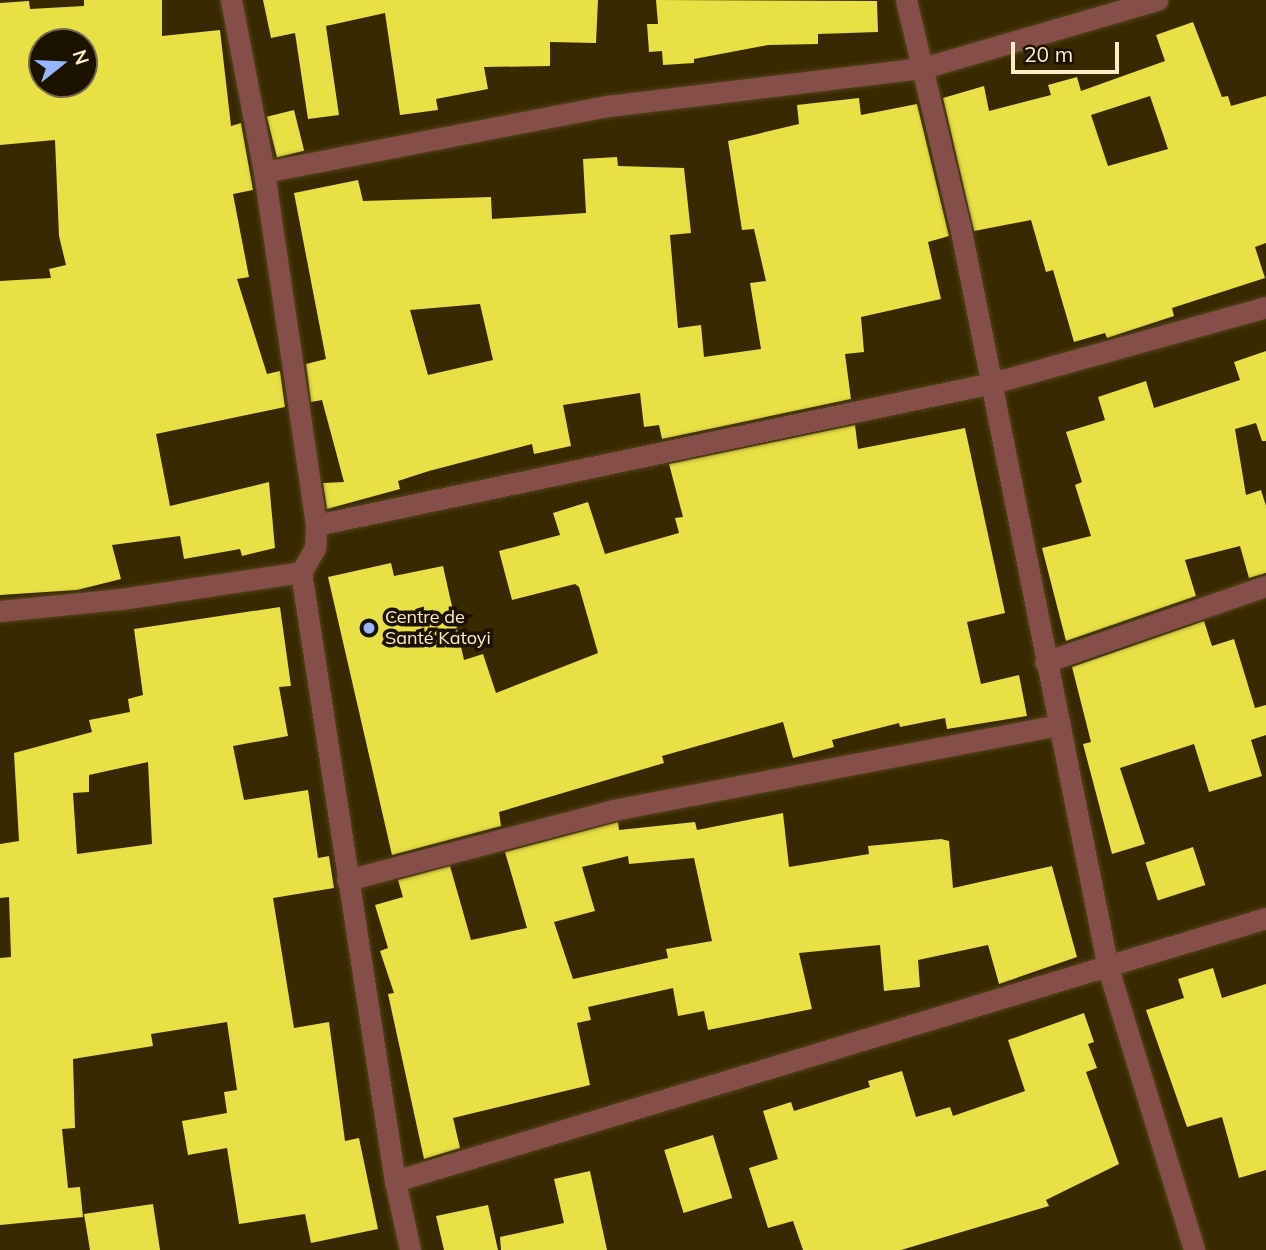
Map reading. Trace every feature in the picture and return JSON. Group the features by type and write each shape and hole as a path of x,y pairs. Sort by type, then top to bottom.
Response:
{"street":[{"path":"231,0 264,172 316,525 315,548 301,572 395,1181 410,1250"},
{"path":"906,0 992,383 1045,662 1108,968 1194,1250"},
{"path":"264,172 608,106 923,68 1157,0"},
{"path":"316,525 992,383 1266,307"},
{"path":"0,611 121,599 301,572"},
{"path":"1045,662 1266,586"},
{"path":"347,880 614,810 1059,725"},
{"path":"395,1181 1108,968 1266,918"}],"building":[{"path":"84,0 162,0 162,36 220,30 231,126 241,123 253,190 233,194 249,277 237,279 267,374 280,371 285,407 156,434 170,506 269,482 275,548 242,556 240,549 184,559 180,536 112,545 121,579 77,590 0,595 0,281 51,278 49,269 66,265 59,236 55,140 0,145 0,3 29,1 30,9 84,6"},
{"path":"263,0 598,0 596,43 550,42 550,66 484,67 488,89 436,99 438,110 400,115 385,13 326,26 339,115 308,119 295,33 271,38"},
{"path":"656,0 877,1 878,32 818,34 818,44 768,45 694,59 694,63 663,65 662,51 649,52 647,24 658,24"},
{"path":"1193,22 1222,97 1228,96 1231,106 1266,96 1266,243 1255,247 1265,278 1172,308 1174,316 1107,338 1105,333 1074,342 1053,270 1046,272 1031,220 974,231 943,98 984,86 989,111 1051,95 1048,85 1077,77 1081,91 1165,61 1156,35","holes":["1150,96 1168,149 1108,166 1091,115"]},
{"path":"859,98 861,115 917,104 949,236 928,242 941,299 861,317 864,352 845,354 851,399 662,439 659,425 644,427 640,393 563,405 571,446 534,454 532,444 429,471 398,481 400,489 327,509 323,483 344,482 322,400 311,402 306,364 326,359 294,193 358,180 363,201 491,197 492,219 586,213 583,159 617,157 618,166 684,168 691,233 670,235 678,328 701,325 704,357 761,349 750,283 766,281 754,229 742,230 728,141 799,124 797,105","holes":["480,304 493,360 428,375 410,310"]},
{"path":"294,110 304,151 277,158 267,117"},
{"path":"1266,351 1266,441 1262,441 1256,423 1235,429 1246,495 1261,490 1266,506 1266,573 1249,578 1240,546 1185,560 1196,596 1066,641 1042,548 1091,536 1075,485 1082,482 1066,432 1105,420 1098,397 1146,381 1154,408 1240,380 1234,362"},
{"path":"855,425 858,449 965,428 1005,613 967,622 981,684 1019,675 1027,716 947,729 945,718 900,727 899,723 832,740 834,747 793,758 783,722 662,756 664,763 499,812 501,826 392,855 328,577 391,563 394,576 443,566 464,660 483,654 496,693 598,653 579,587 575,584 512,600 499,551 560,535 553,513 588,502 605,554 679,533 675,518 683,517 669,464"},
{"path":"280,607 291,686 279,687 288,736 233,746 244,800 308,790 318,858 329,856 334,888 273,898 294,1028 329,1022 345,1141 359,1138 378,1229 311,1243 305,1214 239,1224 227,1148 188,1155 182,1121 227,1113 224,1092 237,1090 227,1022 151,1034 153,1046 73,1059 75,1128 62,1129 68,1188 80,1187 83,1217 0,1225 0,958 11,957 9,897 0,898 0,844 19,841 14,753 92,732 89,720 130,712 128,699 143,695 134,629","holes":["148,762 152,844 77,854 73,793 89,792 89,775"]},
{"path":"1204,621 1212,646 1234,639 1255,708 1266,705 1266,735 1251,740 1262,776 1209,792 1194,744 1120,768 1145,844 1112,854 1083,744 1091,742 1072,667"},
{"path":"783,813 789,867 869,854 868,846 941,839 949,841 953,888 1052,866 1077,957 999,984 988,945 918,960 920,987 884,991 880,945 799,953 812,1009 708,1030 704,1011 678,1016 673,988 588,1007 591,1020 577,1023 590,1085 453,1118 460,1148 424,1159 388,994 394,993 380,951 388,948 375,905 403,897 398,880 450,866 471,940 527,928 505,852 618,822 619,830 695,822 697,830","holes":["628,856 629,864 694,858 712,941 666,949 668,958 573,979 554,922 595,911 582,867"]},
{"path":"1193,847 1205,885 1158,900 1145,862"},
{"path":"1213,968 1222,998 1266,984 1266,1170 1239,1178 1222,1117 1187,1127 1146,1010 1184,998 1178,979"},
{"path":"1084,1013 1094,1042 1088,1044 1097,1068 1086,1072 1119,1164 1046,1200 1049,1206 901,1250 803,1250 793,1221 768,1228 749,1168 778,1159 763,1111 791,1102 794,1111 870,1087 868,1081 902,1071 916,1117 950,1107 953,1116 1025,1091 1008,1040"},
{"path":"713,1135 732,1198 684,1213 664,1150"},
{"path":"590,1171 607,1250 501,1250 500,1237 564,1223 554,1179"},
{"path":"153,1204 160,1250 90,1250 84,1214"},
{"path":"488,1205 498,1250 444,1250 436,1216"}],"place":[{"name":"Centre de Santé Katoyi","path":"369,628"}]}
